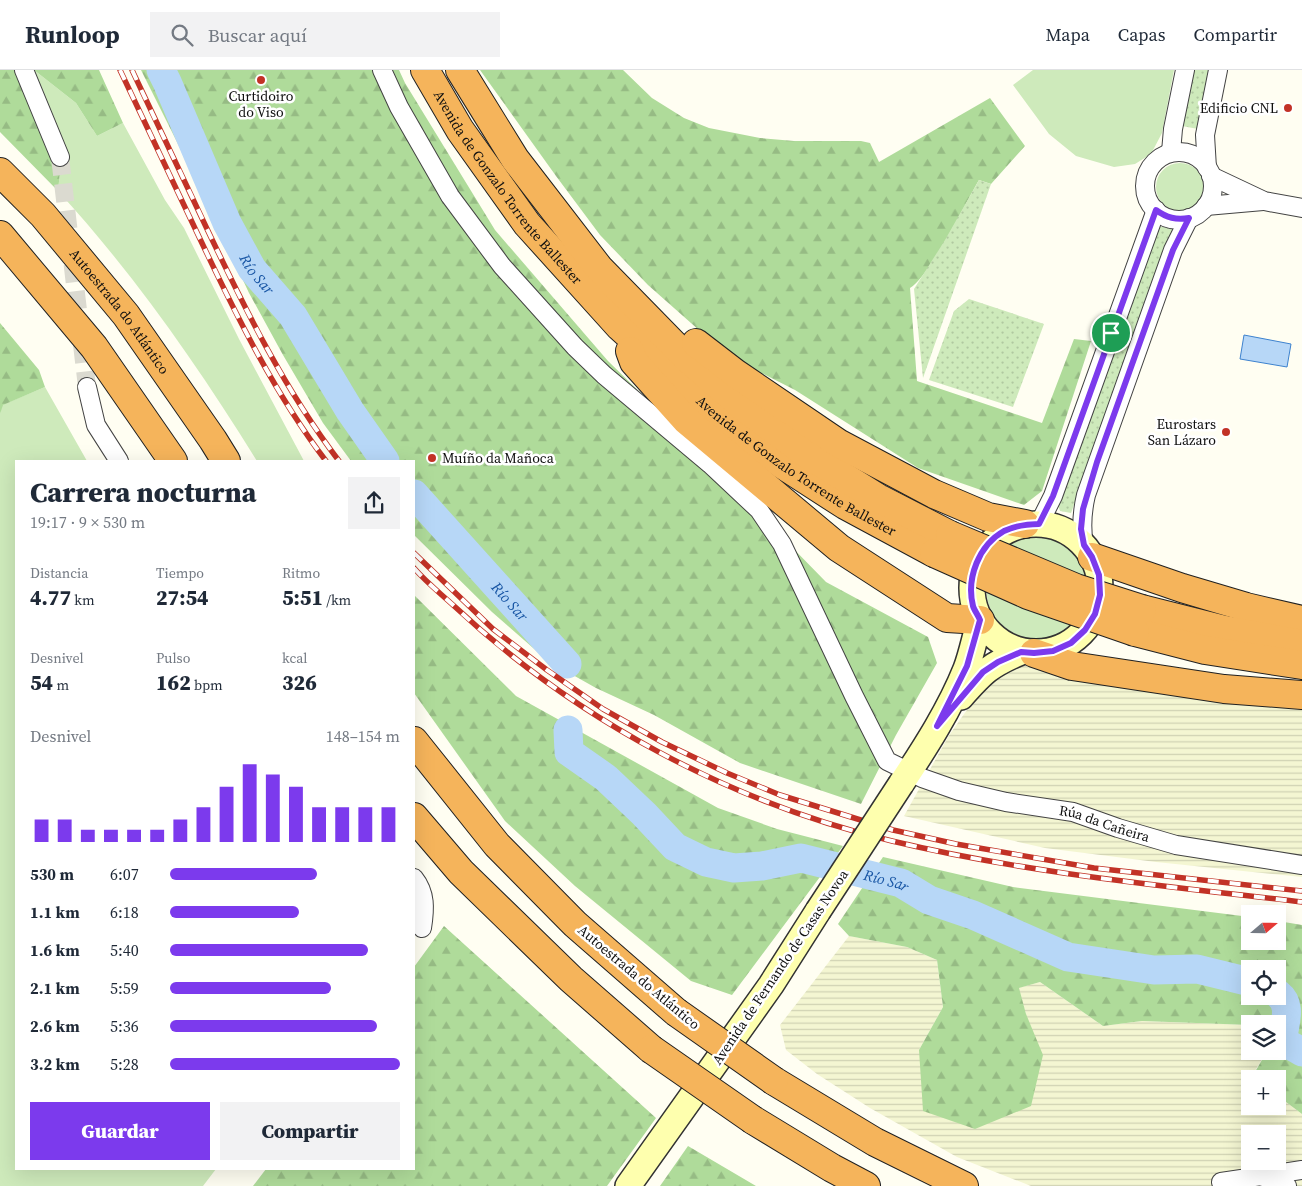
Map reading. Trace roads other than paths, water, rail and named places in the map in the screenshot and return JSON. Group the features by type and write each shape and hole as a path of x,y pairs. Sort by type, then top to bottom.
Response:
{"highway":[{"name":"Avenida de Gonzalo Torrente Ballester","path":"424,70 460,130 527,224 620,327 717,415 783,465 846,505 942,544"},
{"name":"Avenida de Gonzalo Torrente Ballester","path":"460,70 515,159 599,268 687,358 742,406 821,462 878,498 942,544 1028,595 1139,620 1225,630 1302,644"},
{"name":"Autoestrada do Atlántico","path":"0,172 43,215 126,315 225,460"},
{"path":"0,235 94,347 172,460"},
{"path":"599,268 735,373 838,443 934,494 988,517 1032,524"},
{"path":"620,327 634,362 686,420 832,542 947,618 980,620"},
{"path":"1088,551 1227,602 1302,620"},
{"name":"Avenida de Gonzalo Torrente Ballester","path":"1139,620 1204,650 1302,665"},
{"path":"1028,653 1072,666 1224,689 1302,695"},
{"name":"Autoestrada do Atlántico","path":"415,742 497,844 575,924 676,1012 774,1081 875,1142 964,1186"},
{"path":"415,818 461,872 571,979 652,1049 753,1120 832,1168 866,1186"}],"street":[{"path":"24,70 60,157"},
{"name":"Rúa da Cañeira","path":"382,70 399,107 450,196 502,266 575,347 604,375 710,464 759,510 782,544 854,696 887,760 905,778 1006,802 1073,812 1118,828 1176,845 1302,865"},
{"path":"1171,152 1185,70"},
{"path":"1218,70 1205,134 1209,172 1212,186 1206,206 1189,218 1171,218 1156,210 1146,193 1145,184 1152,165 1161,157 1171,152 1182,152 1192,154 1200,160 1209,172 1264,201"},
{"path":"1206,206 1264,201 1302,208"},
{"path":"1032,524 1053,496 1156,210"},
{"name":"Avenida de Fernando de Casas Novoa","path":"937,726 983,672 998,662 1028,653 1053,651 1071,643 1085,630 1095,614 1100,595 1099,575 1081,529 1086,495 1173,250 1189,218"},
{"path":"87,387 96,425 118,460"},
{"path":"1028,653 1006,646 993,637 980,620 973,606 971,584 976,563 987,545 1004,531 1032,524 1056,527 1063,530 1071,534 1088,551"},
{"name":"Avenida de Fernando de Casas Novoa","path":"628,1186 771,985 905,778 937,726 967,666 980,620"},
{"path":"415,879 424,898 425,911 422,928"},
{"path":"1220,1182 1302,1170"},
{"path":"1261,1176 1287,1186"}],"water":[{"path":"1244,335 1291,344 1287,367 1240,359"}],"waterway":[{"name":"Río Sar","path":"161,70 227,223 252,269 293,316 350,411 384,460"},
{"name":"Río Sar","path":"415,495 567,664"},
{"name":"Río Sar","path":"568,730 569,752 606,778 675,847 706,862 734,868 762,866 801,858 901,883 929,900 973,915 1068,957 1154,970 1197,969 1241,980"},
{"name":"Río Sar","path":"1285,1005 1286,1019 1283,1037 1288,1044 1302,1052"}],"tunnel":[{"path":"60,157 87,387"}],"railway":[{"path":"120,70 243,326 290,409 325,460"},
{"path":"132,70 222,261 252,320 301,406 338,460"},
{"path":"415,554 493,629 603,709 662,742 727,773 780,795 893,830 956,844 1094,868 1302,891"},
{"path":"415,569 500,646 550,684 603,719 657,751 714,779 772,804 831,824 892,841 993,862 1096,878 1302,902"}],"place":[{"name":"Curtidoiro do Viso","path":"261,80"},
{"name":"Edificio CNL","path":"1288,108"},
{"name":"Eurostars San Lázaro","path":"1226,432"},
{"name":"Muíño da Mañoca","path":"432,458"}]}
